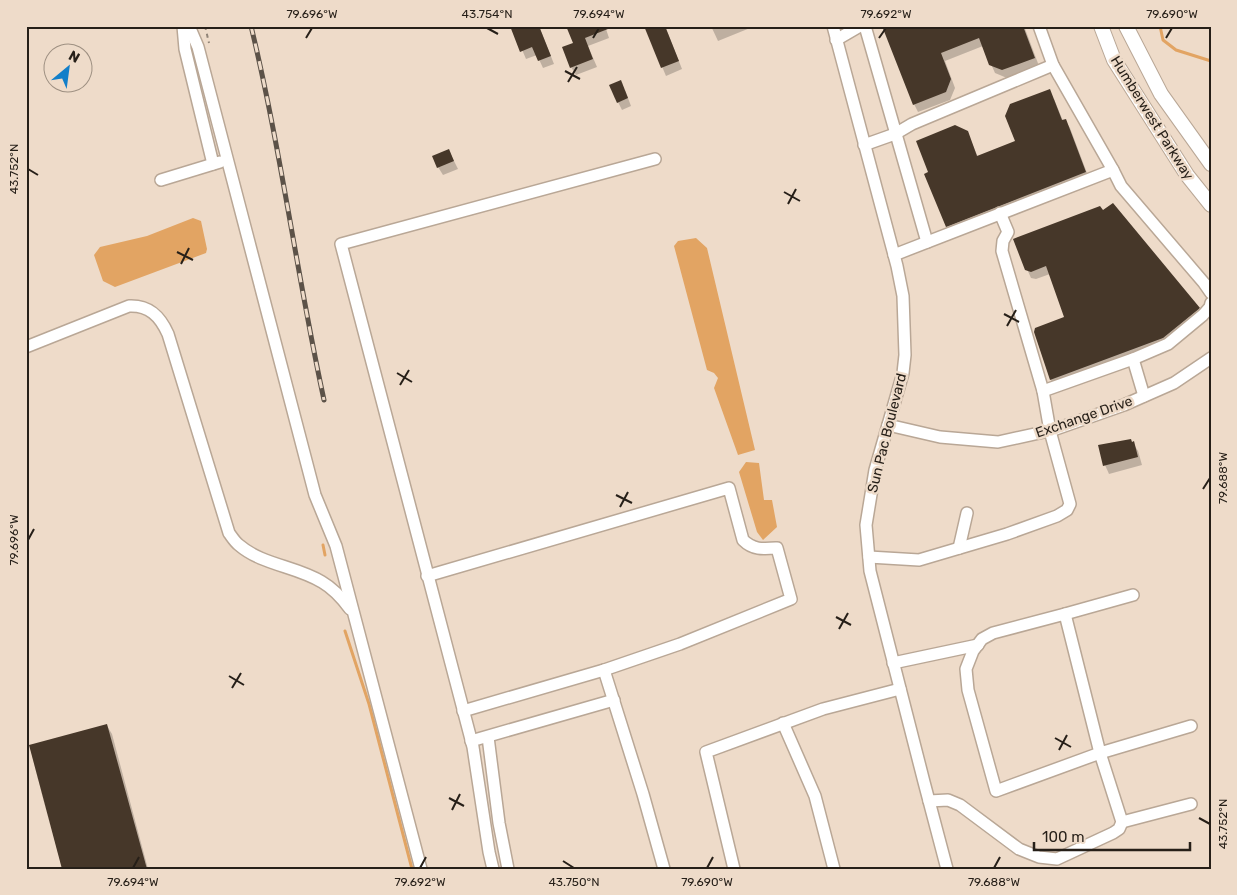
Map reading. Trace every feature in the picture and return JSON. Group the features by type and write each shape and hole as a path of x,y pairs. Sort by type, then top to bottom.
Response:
{"main road":[{"name":"Humberwest Parkway","path":"1101,26 1114,60 1186,175 1211,205"},
{"name":"Humberwest Parkway","path":"1126,26 1162,94 1211,164"}],"street":[{"path":"183,26 184,48 213,164"},
{"path":"188,26 198,47 315,495 336,546 421,869"},
{"name":"Sun Pac Boulevard","path":"833,26 894,255 903,296 905,355 903,373 875,470 866,525 870,570 947,869"},
{"path":"836,40 860,26"},
{"path":"865,26 927,242"},
{"path":"1040,26 1053,65 1121,186 1211,293"},
{"path":"864,144 895,134 912,124 1053,65"},
{"path":"493,869 471,742 340,244 655,159"},
{"path":"161,180 227,160"},
{"path":"894,255 1113,170"},
{"path":"869,556 919,560 1008,534 1057,516 1067,510 1070,504 1050,431 1043,391 1002,251 1003,241 1008,232 1000,213"},
{"path":"1043,391 1133,359 1168,344 1203,315 1211,303"},
{"path":"26,347 129,306 150,309 162,322 168,334 229,533 239,545 251,553 303,572 323,582 340,596 354,614"},
{"name":"Exchange Drive","path":"888,425 940,437 998,442 1050,431 1144,396 1174,383 1211,358"},
{"path":"1133,359 1144,396"},
{"path":"427,576 729,488 743,540 756,548 777,548 791,599 680,644 604,670 463,711"},
{"path":"960,548 967,513"},
{"path":"1133,594 993,633 982,639 969,658 966,669 968,690 996,791 1100,753 1191,726"},
{"path":"929,801 948,800 960,805 1020,849 1039,857 1056,859 1114,834 1119,829 1122,822 1100,753 1065,614"},
{"path":"893,663 978,646"},
{"path":"604,670 664,869"},
{"path":"734,869 706,752 823,709 900,689"},
{"path":"471,742 614,700"},
{"path":"783,723 815,796 834,869"},
{"path":"488,737 499,823 508,869"},
{"path":"1122,822 1190,804"}],"shaded area":[{"path":"193,218 201,221 207,249 206,253 115,287 103,281 94,255 100,247 147,236"},
{"path":"696,238 707,248 755,450 738,455 714,388 718,378 714,373 707,370 674,246 678,241"},
{"path":"746,462 759,463 764,500 772,500 777,527 763,540 757,532 739,472"}],"building":[{"path":"510,26 539,26 551,56 538,61 532,47 520,52"},
{"path":"566,26 613,27 585,38 593,59 570,68 562,47 573,43"},
{"path":"644,26 665,26 679,61 661,68"},
{"path":"882,26 1023,26 1035,58 1002,70 989,65 979,38 941,53 951,79 946,92 913,105"},
{"path":"621,80 628,98 617,103 609,85"},
{"path":"1050,89 1062,120 1066,119 1086,172 946,227 924,174 928,172 916,141 955,125 968,131 977,156 1015,141 1005,116 1010,104"},
{"path":"449,149 454,161 437,168 432,156"},
{"path":"1113,203 1200,308 1163,338 1050,380 1034,332 1035,328 1064,317 1046,266 1031,272 1025,270 1013,239 1100,206 1103,210"},
{"path":"1131,439 1132,442 1134,441 1138,457 1103,466 1098,445"},
{"path":"107,724 147,869 62,869 29,745"}],"waterway":[{"path":"1160,26 1163,40 1176,50 1211,61"},
{"path":"323,545 325,555"},
{"path":"345,631 369,704 412,869"}],"railway":[{"path":"251,26 271,119 324,400"}]}
